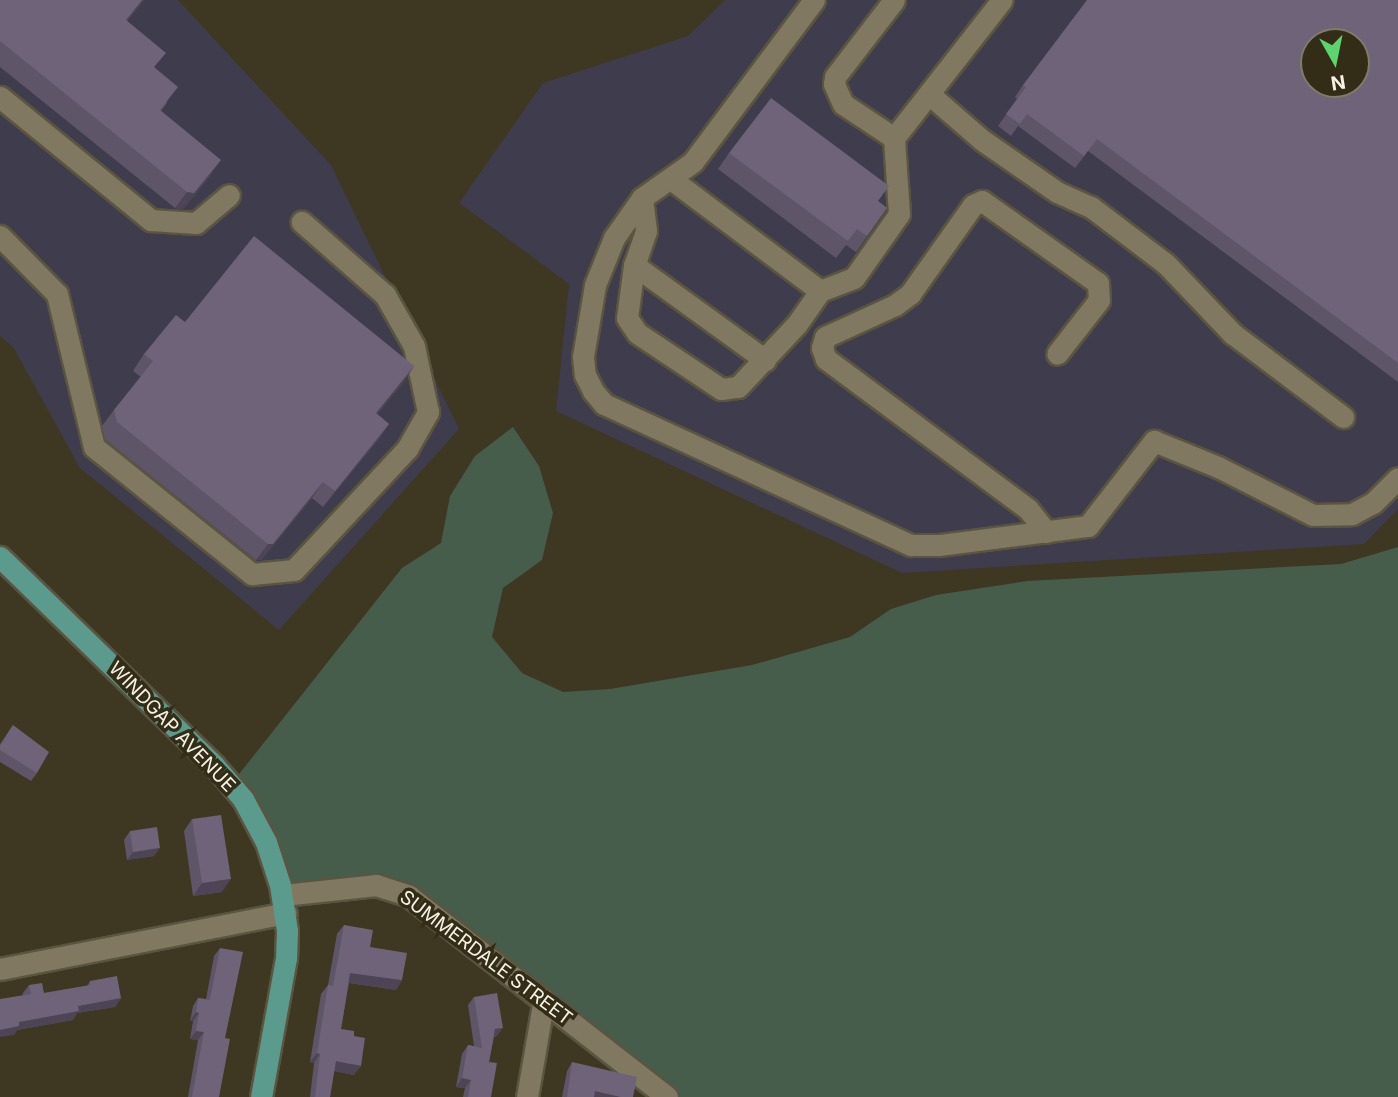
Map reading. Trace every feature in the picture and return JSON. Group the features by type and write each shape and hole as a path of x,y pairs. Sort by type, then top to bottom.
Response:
{"main road":[{"name":"WINDGAP AVENUE","path":"0,557 229,782 243,799 266,842 284,904 286,958 261,1097"}],"street":[{"path":"814,0 694,162 642,198 614,238 595,285 583,357 585,375 604,404 902,542 939,545 1091,524 1154,441 1218,467 1271,493 1296,510 1313,515 1352,514 1373,503 1398,478"},
{"path":"894,0 835,77 834,84 843,104 894,138"},
{"path":"642,198 646,231 634,265 627,318 637,332 721,389 738,387 797,324 820,291 854,278 900,214 894,138 1002,0"},
{"path":"929,94 982,140 1057,192 1091,207 1166,264 1233,334 1343,417"},
{"path":"0,97 151,220 196,223 229,195"},
{"path":"671,179 820,291"},
{"path":"1046,532 1028,509 826,359 822,348 825,337 895,305 910,293 973,205 982,201 1098,283 1099,300 1057,354"},
{"path":"0,236 57,294 94,447 252,574 294,570 407,449 428,412 414,346 385,295 302,222"},
{"path":"634,265 765,360"},
{"name":"SUMMERDALE STREET","path":"4,965 376,885 409,896 667,1097"},
{"path":"527,1097 544,999"}],"shaded area":[{"path":"0,0 178,0 331,165 459,429 279,630 80,468 13,347 0,336"},
{"path":"725,0 1398,0 1398,509 1364,544 902,573 556,411 569,284 459,203 543,83 688,36"}],"green space":[{"path":"513,427 539,466 553,513 542,560 503,588 492,637 522,673 563,692 610,689 752,665 850,637 891,609 936,595 1027,581 1341,564 1398,547 1398,1097 675,1097 414,893 287,888 236,778 402,568 441,543 450,496 475,456"}],"building":[{"path":"0,0 142,0 126,20 166,53 154,67 178,87 160,110 221,160 194,193 187,192 0,41"},
{"path":"1087,0 1398,0 1398,363 1097,139 1084,156 1027,114 1020,124 1006,114 1026,87 1023,85"},
{"path":"771,98 889,186 878,201 887,208 867,236 857,229 848,241 729,153"},
{"path":"254,236 414,366 376,413 389,424 335,491 323,482 273,544 268,544 117,422 114,410 153,361 144,354 176,315 185,322"},
{"path":"13,725 49,752 37,773 0,750"},
{"path":"221,815 231,879 202,883 192,819"},
{"path":"157,827 160,848 133,852 130,831"},
{"path":"344,925 373,930 370,947 407,953 402,980 350,973 341,1029 354,1031 354,1036 365,1038 361,1066 336,1061 330,1097 315,1097 320,1054 317,1053 328,985 333,986"},
{"path":"220,948 243,952 225,1038 230,1039 219,1097 192,1097 204,1032 196,1031 198,998 210,1000"},
{"path":"117,976 121,998 78,1006 79,1011 19,1022 19,1026 0,1030 0,999 31,994 29,985 42,983 44,993 90,985 90,981"},
{"path":"497,993 503,1028 495,1029 489,1062 497,1063 491,1097 468,1097 471,1080 462,1078 468,1045 482,1048 474,997"},
{"path":"572,1062 637,1077 633,1097 595,1091 594,1097 567,1097"}]}
